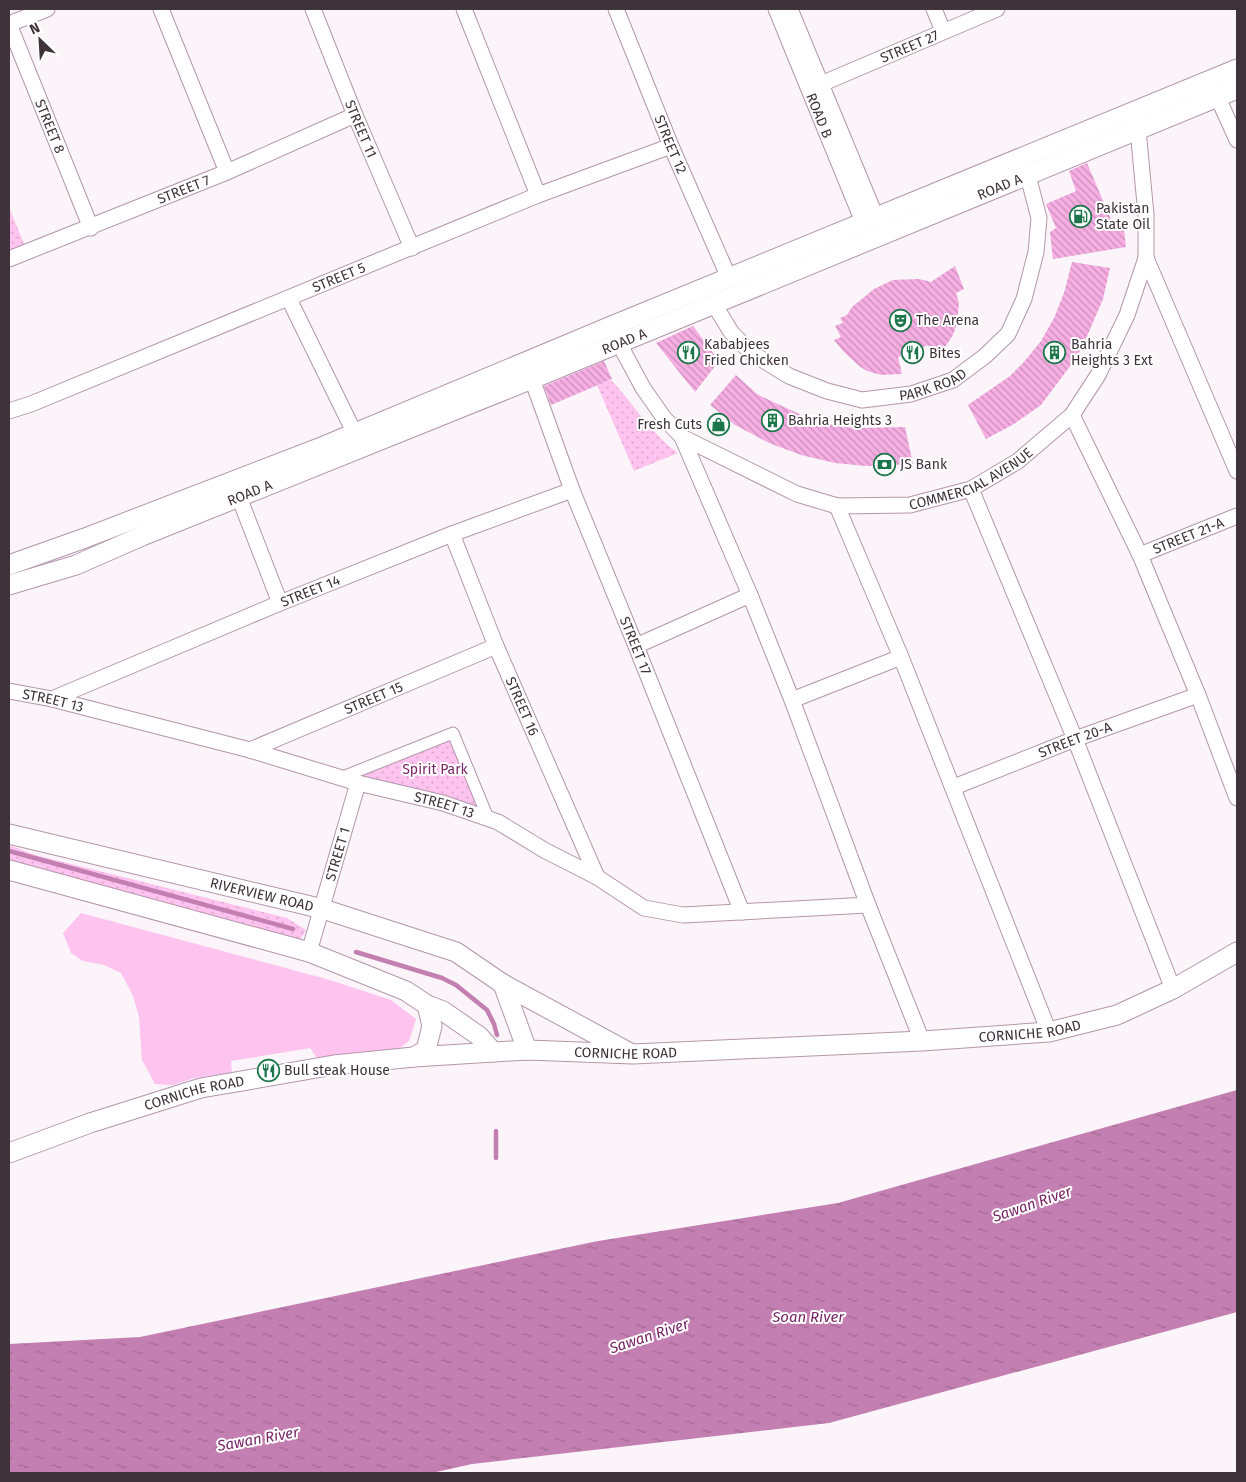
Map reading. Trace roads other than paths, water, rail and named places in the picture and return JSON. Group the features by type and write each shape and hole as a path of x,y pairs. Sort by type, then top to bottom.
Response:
{"street":[{"path":"9,24 47,9"},
{"path":"161,9 227,172"},
{"name":"STREET 11","path":"313,9 355,115 412,248"},
{"path":"464,9 538,194"},
{"name":"STREET 12","path":"616,9 671,146 729,278"},
{"name":"ROAD B","path":"776,9 869,220"},
{"name":"ROAD B","path":"790,9 821,84 869,220"},
{"path":"934,9 943,31"},
{"name":"STREET 27","path":"821,84 997,9"},
{"name":"STREET 8","path":"9,24 91,228"},
{"name":"ROAD A","path":"9,585 76,565 142,536 1028,176 1237,69"},
{"name":"ROAD A","path":"9,565 94,535 324,446 869,220 1137,120 1218,98 1237,89"},
{"path":"1218,98 1237,140"},
{"name":"STREET 7","path":"9,260 227,172 355,115"},
{"name":"COMMERCIAL AVENUE","path":"609,327 620,342 643,388 664,418 682,437 796,494 837,506 910,505 971,489 1018,460 1072,415 1098,375 1122,324 1146,258 1146,215 1137,120"},
{"name":"STREET 5","path":"9,411 31,404 289,299 538,194 671,146"},
{"name":"PARK ROAD","path":"714,304 731,332 750,352 789,376 827,391 862,400 911,394 953,380 985,356 1008,334 1024,299 1036,252 1039,218 1028,176"},
{"path":"1146,258 1237,471"},
{"path":"289,299 354,432"},
{"name":"STREET 17","path":"532,379 572,490 742,912"},
{"path":"1072,415 1140,555 1198,695 1237,798"},
{"path":"682,437 750,595 792,700 868,905 922,1041"},
{"path":"971,489 1075,739 1173,989"},
{"name":"STREET 14","path":"52,699 280,603 452,534 572,490"},
{"path":"238,497 280,603"},
{"path":"837,506 902,657 1049,1032"},
{"name":"STREET 21-A","path":"1140,555 1237,516"},
{"name":"STREET 16","path":"452,534 496,646 597,877"},
{"path":"636,646 750,595"},
{"name":"STREET 15","path":"250,750 496,646"},
{"path":"792,700 902,657"},
{"name":"STREET 13","path":"9,691 52,699 250,750 358,784 443,803 488,818 597,877 644,908 683,915 868,905"},
{"name":"STREET 20-A","path":"954,787 1075,739 1198,695"},
{"path":"340,778 453,733 488,818"},
{"name":"STREET 1","path":"309,952 358,784"},
{"name":"RIVERVIEW ROAD","path":"9,834 323,909 456,952 503,984 633,1054"},
{"path":"9,870 309,952 406,991 427,1005 443,1011 479,1036 493,1052"},
{"name":"CORNICHE ROAD","path":"9,1153 90,1123 201,1088 334,1065 414,1057 527,1050 633,1054 922,1041 1049,1032 1117,1015 1173,989 1237,952"},
{"path":"503,984 527,1050"},
{"path":"414,1057 426,1050 432,1026 427,1005"}],"water":[{"name":"Soan River","path":"1237,1090 1237,1312 829,1423 472,1464 432,1473 9,1473 9,1344 140,1337 598,1241 838,1203"}],"waterway":[{"path":"11,574 27,570"},
{"path":"9,851 293,929"},
{"path":"356,952 442,978 456,985 487,1010 497,1035"},
{"path":"496,1131 496,1158"}],"place":[{"name":"Pakistan State Oil","path":"1080,216"},
{"name":"The Arena","path":"900,320"},
{"name":"Kababjees Fried Chicken","path":"688,352"},
{"name":"Bahria Heights 3 Ext","path":"1055,352"},
{"name":"Bites","path":"913,353"},
{"name":"Bahria Heights 3","path":"772,420"},
{"name":"Fresh Cuts","path":"718,424"},
{"name":"JS Bank","path":"884,464"},
{"name":"Bull steak House","path":"268,1070"}],"park label":[{"name":"Spirit Park","path":"435,769"}],"water label":[{"name":"Sawan River","path":"1032,1204"},
{"name":"Sawan River","path":"649,1336"},
{"name":"Sawan River","path":"258,1439"}]}
